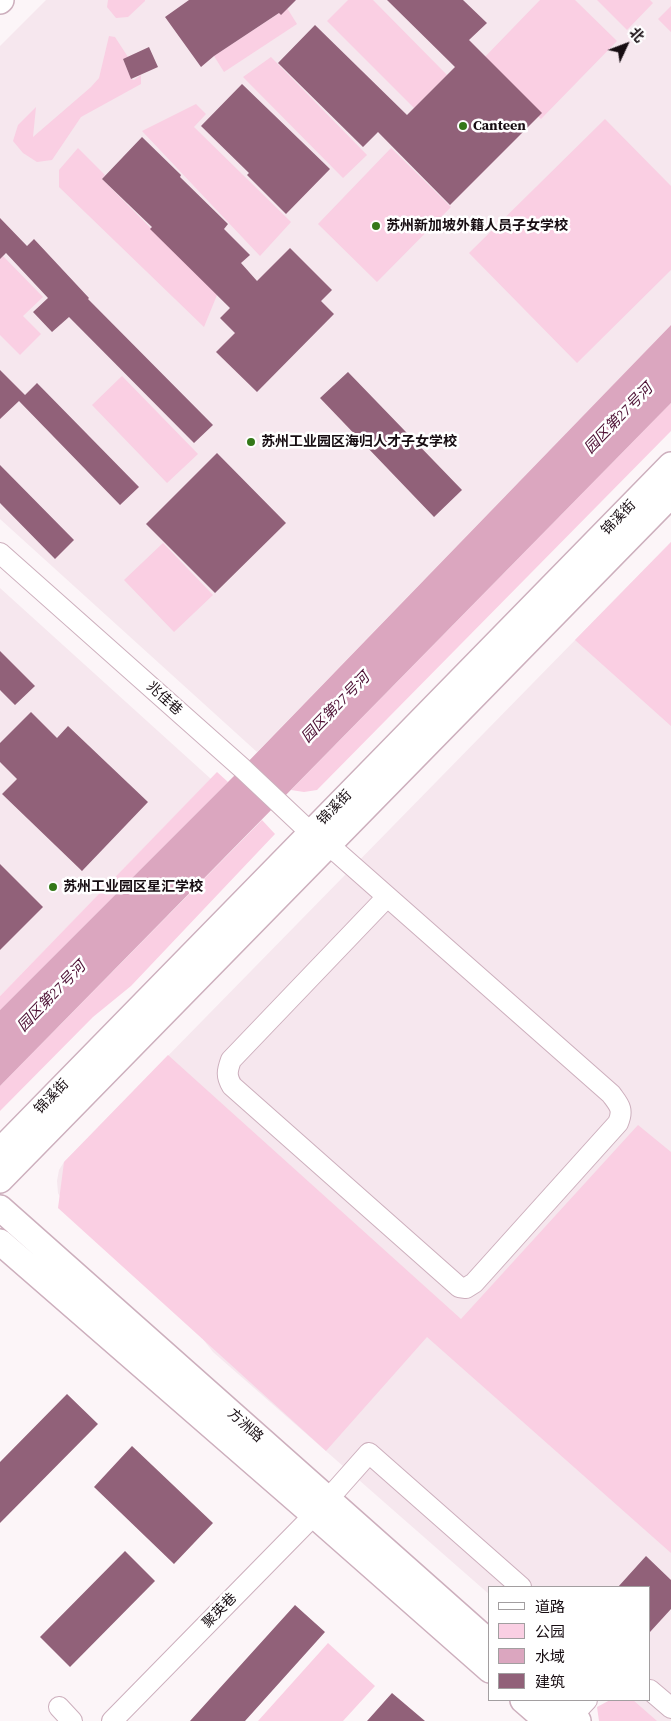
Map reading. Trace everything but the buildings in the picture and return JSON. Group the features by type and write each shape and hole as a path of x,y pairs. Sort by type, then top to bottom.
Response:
{"main road":[{"name":"锦溪街","path":"0,1180 671,465"},
{"name":"锦溪街","path":"0,1151 671,495"},
{"name":"方洲路","path":"0,1208 321,1507 488,1668"},
{"name":"方洲路","path":"0,1242 321,1507 488,1641"},
{"path":"524,1701 547,1721"}],"street":[{"name":"兆佳巷","path":"0,553 319,839 387,897 611,1094 620,1106 622,1114 618,1123 474,1282 466,1288 460,1287 232,1086 228,1079 227,1070 231,1060 387,897"},
{"name":"聚英巷","path":"112,1721 321,1507 369,1453 520,1586"},
{"path":"651,1691 671,1708"},
{"path":"59,1707 72,1721"}],"shaded area":[{"path":"46,0 671,0 671,325 257,752 0,519 0,46"},
{"path":"671,542 671,1721 632,1721 609,1701 651,1701 651,1586 488,1586 488,1593 213,1352 183,1314 63,1202 58,1193 57,1181 59,1170 64,1162"},
{"name":"苏州工业园区星汇学校","path":"0,588 211,779 0,996"}],"green space":[{"path":"108,0 145,1 128,17 116,18 107,7"},
{"path":"348,0 373,0 447,75 414,108 327,21"},
{"path":"540,0 575,0 617,41 541,119 481,61"},
{"path":"597,0 650,0 653,3 627,30"},
{"path":"671,6 671,32 658,19"},
{"path":"287,8 297,24 224,72 214,56"},
{"path":"109,36 115,37 128,57 123,59 131,79 134,80 141,75 141,84 81,117 52,160 37,162 23,153 13,141 18,125 36,107 33,137 91,87 99,78"},
{"path":"271,57 367,155 343,178 243,77"},
{"path":"196,104 206,114 194,127 291,222 260,256 142,131"},
{"path":"605,119 671,186 671,270 577,363 469,253"},
{"path":"78,148 105,175 102,179 217,295 204,327 59,187 59,170"},
{"path":"391,148 451,207 377,282 318,224"},
{"path":"3,256 43,297 23,316 41,334 20,355 0,335 0,259"},
{"path":"122,376 198,454 167,483 92,405"},
{"path":"671,403 671,431 317,790 304,792 291,790"},
{"path":"671,542 671,726 575,640"},
{"path":"163,543 213,595 174,632 124,580"},
{"path":"217,772 228,782 0,1010 0,996"},
{"path":"262,820 275,834 131,986 93,1017 0,1111 0,1086"},
{"path":"168,1055 461,1319 638,1125 671,1152 671,1553 427,1337 326,1451 58,1208 64,1162"},
{"path":"328,1643 375,1686 343,1721 258,1721"},
{"path":"608,1701 634,1701 657,1721 599,1721 597,1707"}],"water":[{"name":"园区第27号河","path":"671,325 671,403 0,1086 0,1010 242,768"}],"place":[{"name":"Canteen","path":"463,126"},
{"name":"苏州新加坡外籍人员子女学校","path":"376,226"},
{"name":"苏州工业园区海归人才子女学校","path":"251,442"},
{"name":"苏州工业园区星汇学校","path":"53,887"}]}
